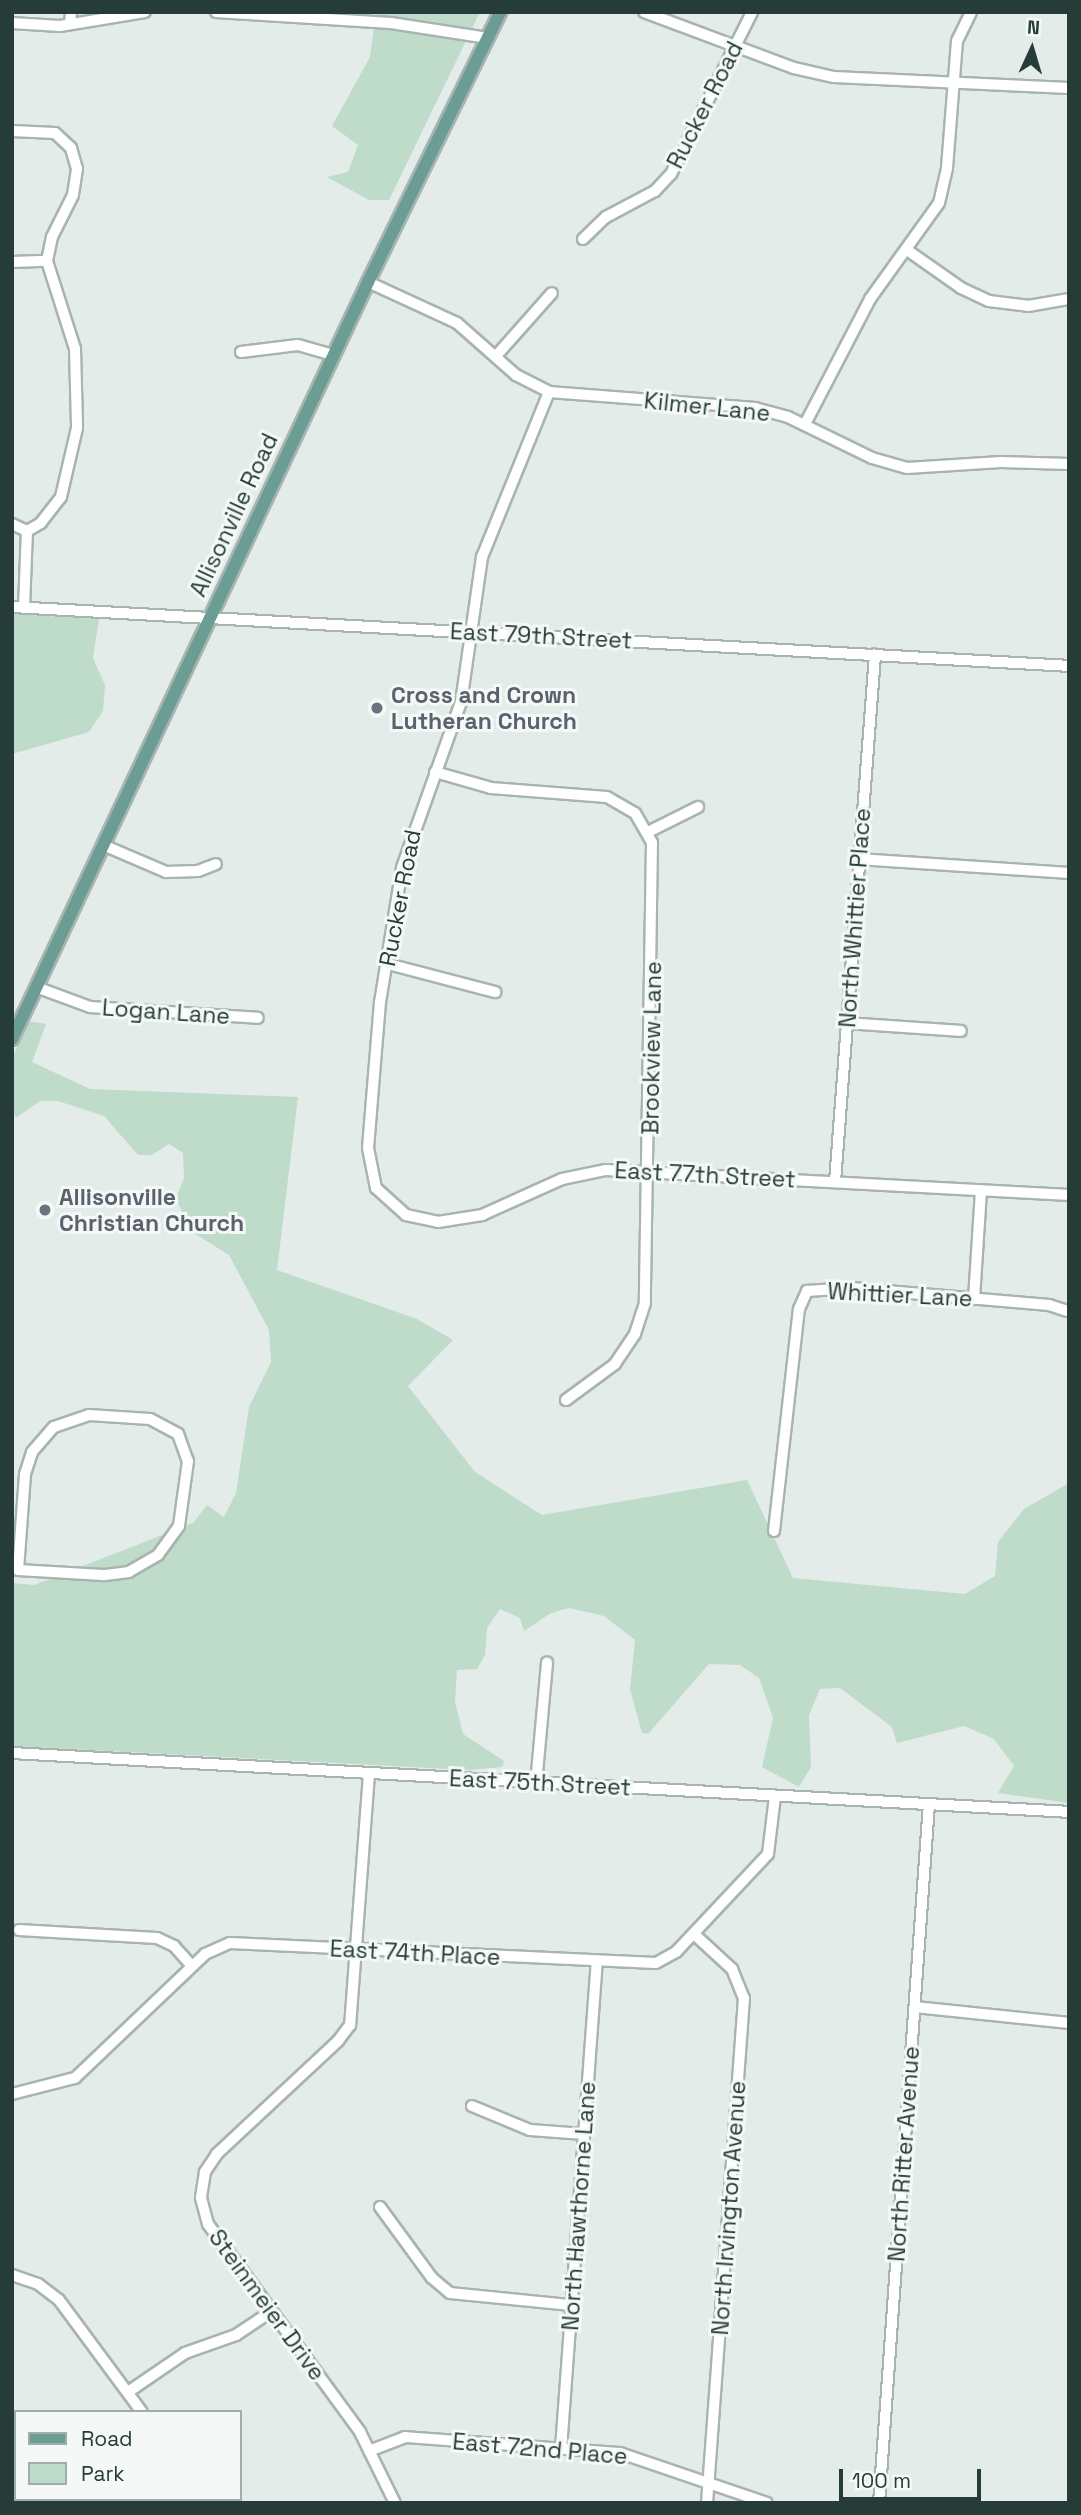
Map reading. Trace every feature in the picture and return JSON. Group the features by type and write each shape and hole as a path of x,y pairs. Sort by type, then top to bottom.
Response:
{"main road":[{"name":"Allisonville Road","path":"12,1039 333,355 500,12"}],"street":[{"path":"70,24 71,12"},
{"path":"12,23 70,24 145,12"},
{"path":"216,12 391,23 488,38"},
{"path":"644,12 735,47 834,77 1069,88"},
{"name":"Rucker Road","path":"583,239 606,218 652,193 671,174 752,12"},
{"path":"804,424 858,318 933,215 944,186 957,41 971,12"},
{"path":"12,131 42,129 68,144 77,169 74,191 52,237 47,261 72,332 79,400 66,486 52,512 27,531"},
{"path":"907,250 961,288 989,300 1028,306 1069,299"},
{"path":"12,262 47,261"},
{"name":"Kilmer Lane","path":"368,282 457,323 516,375 549,392 746,407 804,424 872,458 907,468 1001,462 1069,464"},
{"path":"496,356 552,293"},
{"path":"241,352 298,345 333,355"},
{"name":"Rucker Road","path":"371,1175 368,1148 388,964 404,859 461,702 484,549 549,392"},
{"path":"12,524 27,531"},
{"path":"24,608 27,531"},
{"name":"East 79th Street","path":"12,607 1069,666"},
{"name":"North Whittier Place","path":"835,1182 874,655"},
{"path":"435,772 491,788 607,797 631,810 648,832 698,807"},
{"name":"Brookview Lane","path":"566,1400 612,1367 641,1320 647,1292 654,860 648,832"},
{"path":"103,845 166,872 198,871 216,864"},
{"path":"859,859 1069,873"},
{"path":"388,964 495,992"},
{"name":"Logan Lane","path":"36,987 90,1007 258,1018"},
{"path":"847,1023 961,1031"},
{"name":"East 77th Street","path":"371,1175 391,1205 411,1217 438,1222 482,1215 575,1175 606,1170 1069,1195"},
{"path":"974,1299 981,1190"},
{"name":"Whittier Lane","path":"774,1531 801,1297 807,1291 852,1288 1053,1305 1067,1311"},
{"path":"89,1416 149,1419 175,1431 188,1455 186,1503 178,1530 158,1555 138,1568 113,1575 15,1570 26,1468 47,1433 65,1421 89,1416"},
{"path":"536,1784 547,1662"},
{"name":"East 75th Street","path":"12,1753 1069,1812"},
{"name":"Steinmeier Drive","path":"369,1774 353,2011 347,2031 217,2154 202,2185 206,2220 360,2432 395,2503"},
{"name":"East 74th Place","path":"12,2094 75,2078 192,1966 213,1949 230,1942 597,1963 656,1963 676,1952 768,1854 775,1796"},
{"name":"North Ritter Avenue","path":"879,2503 929,1804"},
{"path":"19,1930 157,1937 174,1946 192,1966"},
{"name":"North Irvington Avenue","path":"694,1934 732,1969 744,1998 707,2503"},
{"name":"North Hawthorne Lane","path":"561,2449 597,1963"},
{"path":"915,2007 1069,2023"},
{"path":"472,2106 525,2129 584,2134"},
{"path":"380,2207 432,2278 450,2293 571,2305"},
{"path":"12,2275 38,2284 59,2300 141,2410"},
{"path":"128,2392 185,2353 236,2335 272,2311"},
{"name":"East 72nd Place","path":"369,2451 405,2437 620,2453 767,2503"}],"green space":[{"path":"376,12 480,12 389,200 369,200 327,177 348,172 358,145 332,126 370,57"},
{"path":"12,614 99,619 93,658 105,685 103,711 89,732 12,754"},
{"path":"28,1021 46,1024 32,1062 90,1089 298,1097 277,1270 417,1319 453,1340 408,1386 475,1472 542,1515 747,1480 793,1578 965,1594 995,1576 998,1542 1024,1509 1069,1483 1069,1803 998,1793 1014,1766 994,1739 964,1726 897,1743 892,1727 840,1688 820,1689 809,1715 811,1767 799,1787 762,1767 773,1718 759,1678 740,1665 709,1664 648,1734 642,1733 630,1689 635,1640 604,1616 569,1608 551,1613 524,1631 520,1618 500,1609 487,1628 485,1655 477,1669 457,1670 455,1702 463,1734 504,1761 502,1767 469,1770 12,1746 12,1583 34,1585 193,1523 207,1505 224,1517 236,1493 249,1407 271,1362 269,1330 229,1255 189,1230 176,1198 184,1178 183,1153 169,1144 152,1155 138,1155 104,1116 58,1101 40,1101 17,1117 12,1114 12,1059"}],"place":[{"name":"Cross and Crown Lutheran Church","path":"377,708"},
{"name":"Allisonville Christian Church","path":"45,1210"}]}
